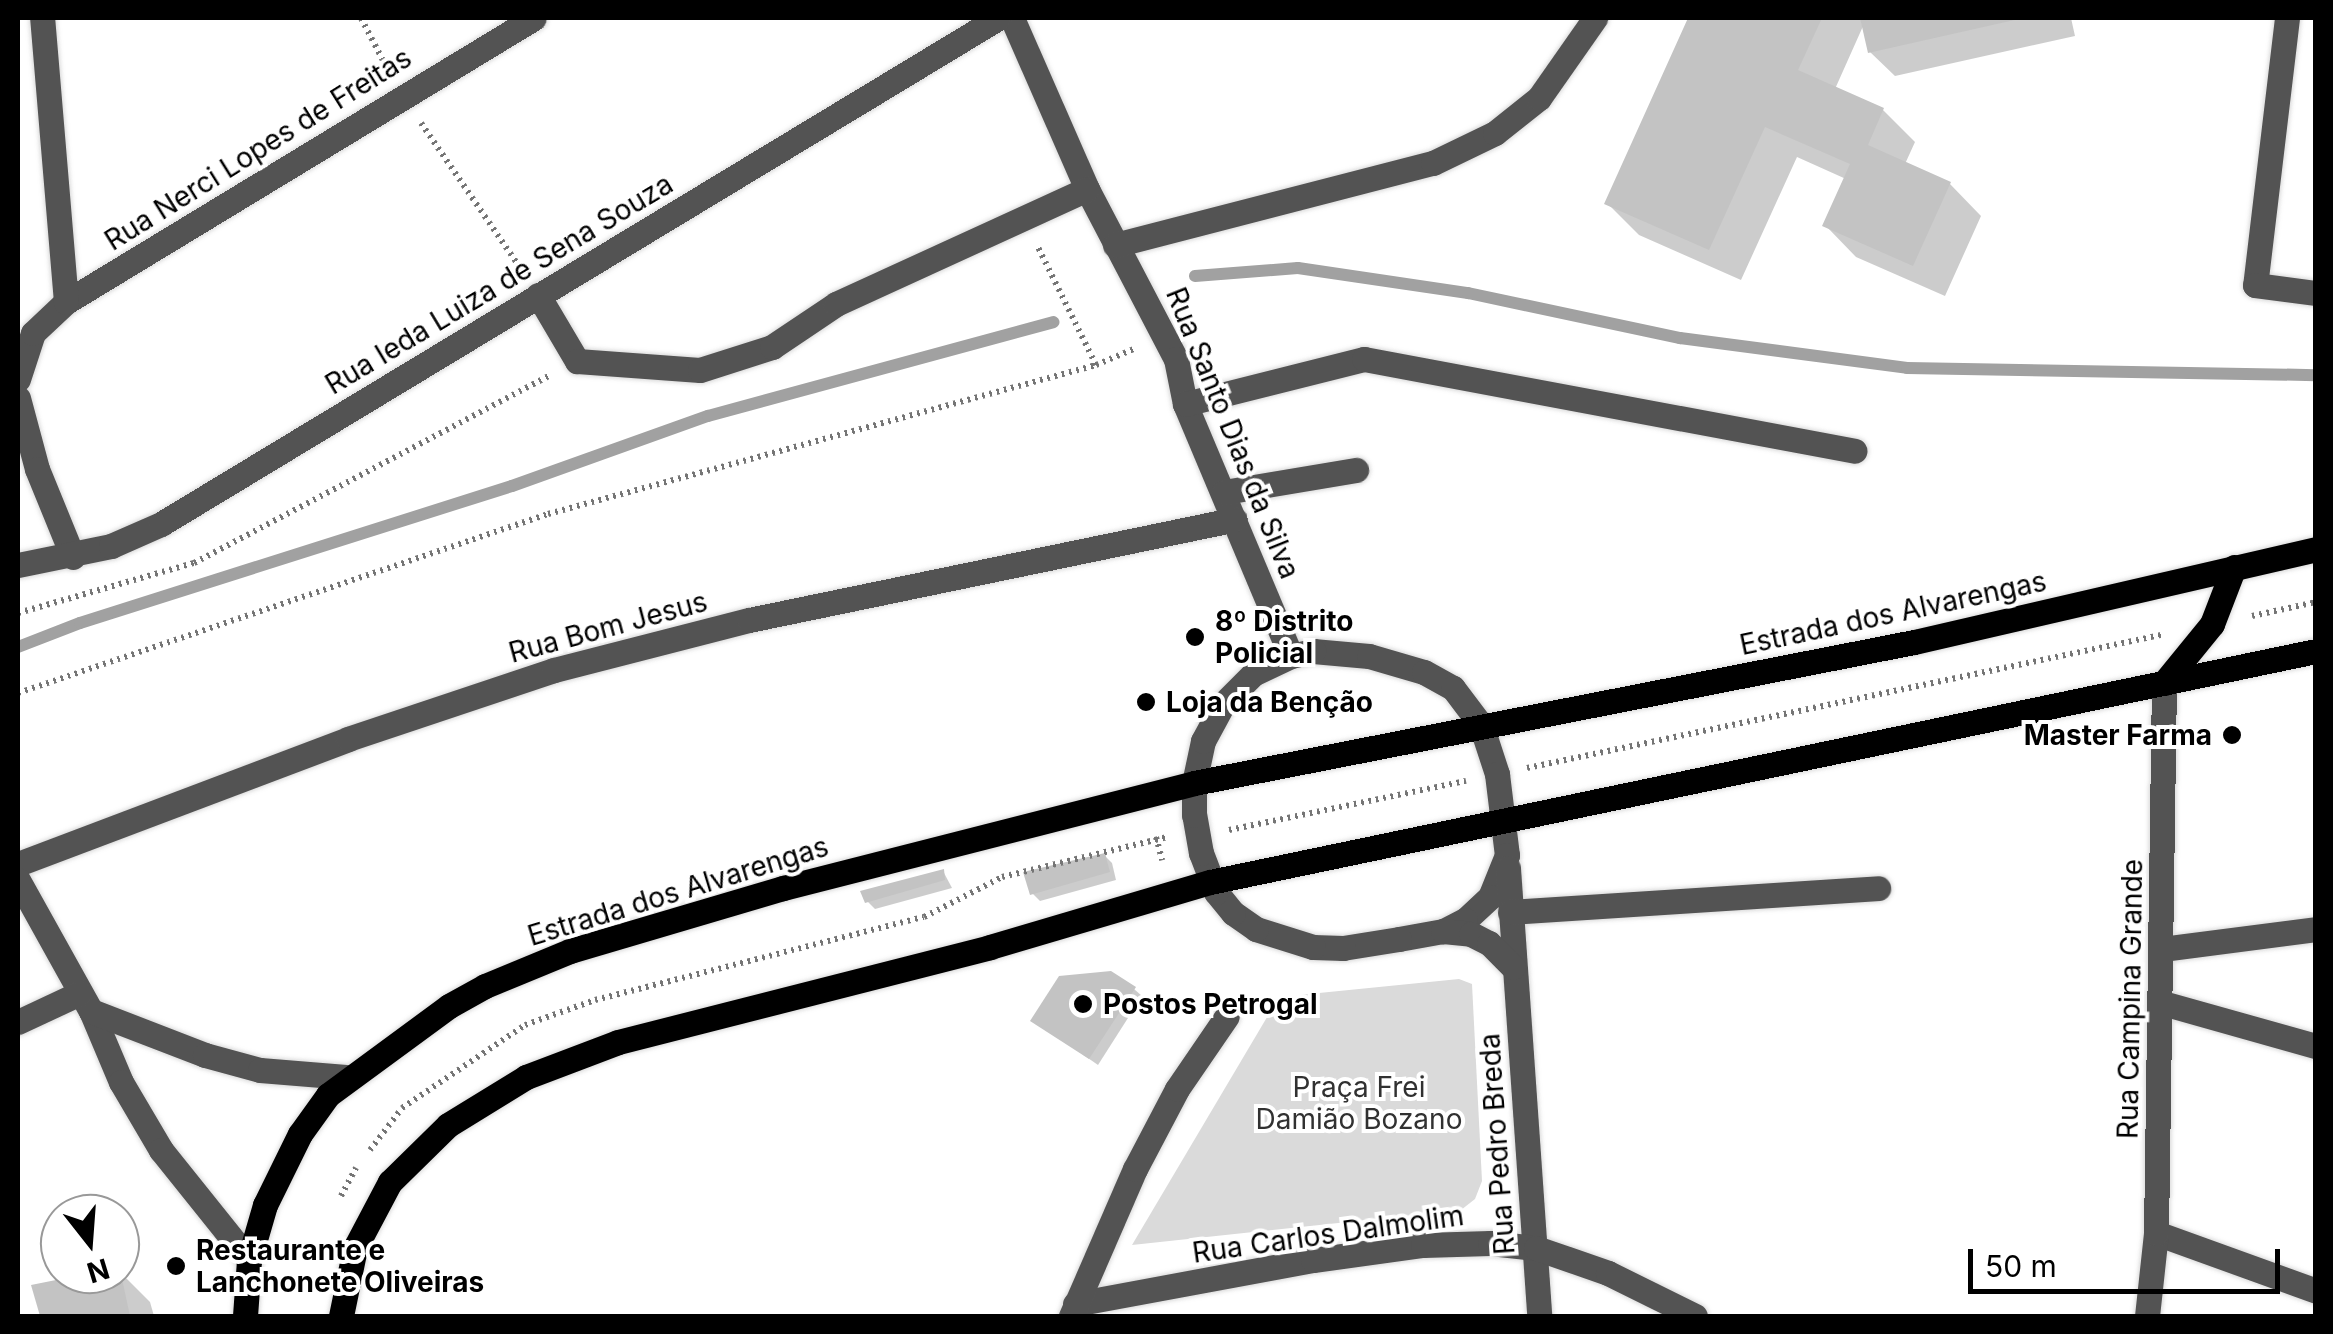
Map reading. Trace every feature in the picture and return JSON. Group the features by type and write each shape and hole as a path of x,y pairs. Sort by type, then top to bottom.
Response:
{"main road":[{"name":"Estrada dos Alvarengas","path":"245,1316 248,1260 282,1166 314,1114 346,1078 484,986 570,951 767,892 1194,784 1914,642 2316,548"},
{"path":"2164,683 2212,624 2234,567"},
{"path":"340,1316 355,1248 390,1182 448,1124 526,1077 618,1042 990,947 1210,882 2316,651"}],"street":[{"name":"Rua Nerci Lopes de Freitas","path":"18,379 33,333 66,302 534,18"},
{"name":"Rua Ieda Luiza de Sena Souza","path":"18,565 74,556 161,524 998,18"},
{"name":"Rua Santo Dias da Silva","path":"1012,18 1086,190 1135,273 1176,358 1185,404 1290,656"},
{"path":"1115,245 1433,163 1495,133 1540,98 1595,18"},
{"path":"2287,18 2255,285 2316,293"},
{"path":"49,21 66,302"},
{"path":"538,295 577,361 700,370 772,346 836,304 1086,190"},
{"path":"1185,404 1364,358 1854,451"},
{"path":"18,398 37,469 74,556"},
{"path":"1224,492 1356,470"},
{"name":"Rua Bom Jesus","path":"18,864 348,739 554,670 750,620 1234,518"},
{"path":"1443,930 1482,907 1500,880 1507,855 1506,820 1497,774 1481,726 1453,688 1408,666 1338,652 1290,656 1253,674 1223,704 1203,741 1194,784 1197,836 1210,882 1224,904 1244,922 1300,946 1343,948 1443,930 1471,934 1489,943 1512,967"},
{"name":"Rua Campina Grande","path":"2147,1316 2156,1233 2164,683"},
{"name":"Rua Pedro Breda","path":"1507,855 1512,967 1540,1316"},
{"path":"18,880 86,1002 122,1082 162,1150 248,1260"},
{"path":"1510,912 1878,888"},
{"path":"2162,949 2316,930"},
{"path":"18,1022 86,1002 205,1055 260,1070 346,1078"},
{"path":"2159,1002 2316,1046"},
{"path":"1073,1310 1135,1168 1177,1089 1227,1016"},
{"path":"2156,1233 2316,1291"},
{"name":"Rua Carlos Dalmolim","path":"1073,1310 1313,1260 1423,1245 1490,1243 1536,1248 1608,1273 1695,1316"}],"path":[{"path":"361,18 402,96 538,295"},
{"path":"18,693 548,514 1096,365 1024,218"},
{"path":"18,613 194,562 577,361"},
{"path":"1156,838 1197,836 2316,602"},
{"path":"1152,825 1162,860"}],"green space":[{"name":"Praça Frei Damião Bozano","path":"1459,979 1472,984 1482,1181 1475,1199 1461,1210 1132,1245 1279,997"}],"building":[{"path":"1688,18 1822,18 1798,70 1884,108 1868,145 1951,182 1913,266 1822,226 1850,164 1765,127 1709,250 1604,204"},
{"path":"1860,18 2019,18 2019,19 1868,53"},
{"path":"1105,853 1110,872 1030,895 1023,872"},
{"path":"944,869 945,880 865,903 860,891"},
{"name":"Postos Petrogal","path":"1111,971 1136,987 1089,1059 1030,1021 1059,976"},
{"path":"40,1283 40,1294 125,1294 130,1316 40,1316 31,1285"}],"waterway":[{"path":"1195,276 1298,268 1468,293 1680,338 1907,368 2316,375"},
{"path":"18,647 80,623 512,486 708,416 1053,322"}],"place":[{"name":"8º Distrito Policial","path":"1195,637"},
{"name":"Loja da Benção","path":"1146,702"},
{"name":"Master Farma","path":"2232,735"},
{"name":"Postos Petrogal","path":"1083,1004"},
{"name":"Restaurante e Lanchonete Oliveiras","path":"176,1266"}]}
